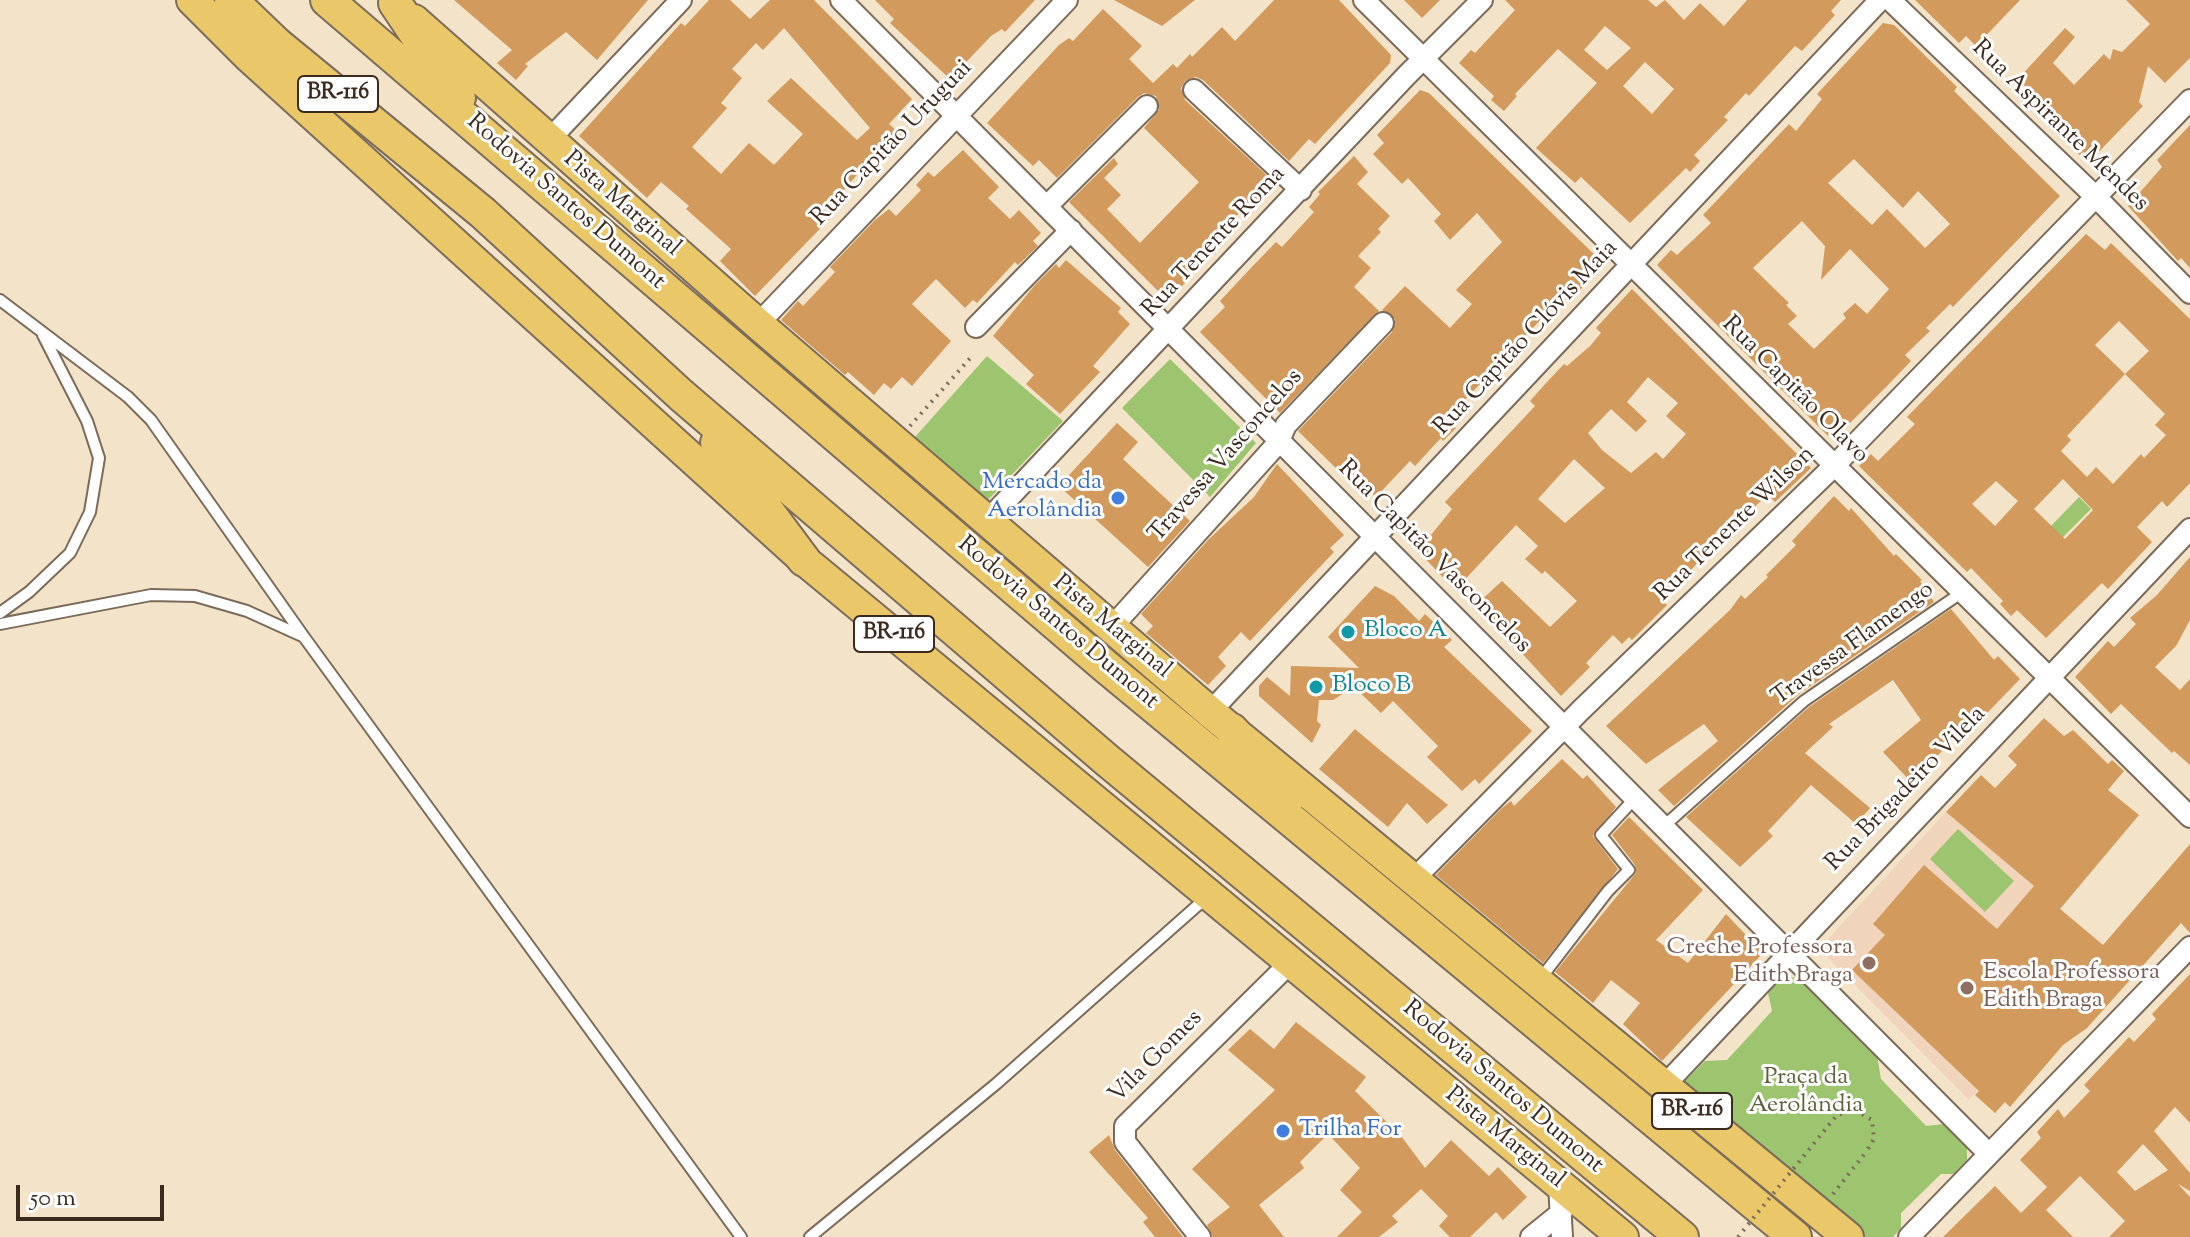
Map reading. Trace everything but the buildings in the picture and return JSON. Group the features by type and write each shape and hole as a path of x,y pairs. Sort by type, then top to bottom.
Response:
{"highway":[{"name":"Rodovia Santos Dumont","path":"231,0 277,44 483,213 681,395 1108,761 1682,1237"},
{"name":"Rodovia Santos Dumont","path":"327,0 1325,850 1795,1237"},
{"path":"393,1 480,130"},
{"path":"681,395 804,560"},
{"path":"1221,721 1325,850"}],"main road":[{"name":"Pista Marginal","path":"192,0 249,57 804,560 1290,963 1560,1198 1623,1237"},
{"name":"Pista Marginal","path":"393,1 548,141 986,522 1221,721 1848,1237"}],"street":[{"path":"548,141 681,0"},
{"name":"Rua Capitão Vasconcelos","path":"841,0 958,115 1278,443 1377,537 1988,1153"},
{"name":"Rua Capitão Uruguai","path":"758,324 1067,0"},
{"name":"Rua Capitão Olavo","path":"1364,0 2190,817"},
{"name":"Rua Tenente Roma","path":"986,522 1482,0"},
{"name":"Rua Capitão Clóvis Maia","path":"1221,721 1377,537 1880,0"},
{"name":"Rua Aspirante Mendes","path":"1890,0 2097,198 2190,293"},
{"path":"1194,90 1301,190"},
{"name":"Rua Tenente Wilson","path":"1413,880 1565,727 1833,467 2190,100"},
{"path":"1047,206 1147,106"},
{"path":"976,327 1071,230"},
{"name":"Travessa Vasconcelos","path":"1111,628 1278,443 1286,425 1383,323"},
{"name":"Rua Brigadeiro Vilela","path":"1663,1087 2190,529"},
{"path":"1909,1237 2190,947"},
{"name":"Vila Gomes","path":"1200,1237 1125,1142 1125,1126 1290,963"},
{"path":"1531,1237 1560,1198"},
{"path":"1560,1198 1562,1237"}],"lane":[{"path":"0,300 128,397 151,420 304,637 741,1237"},
{"path":"0,613 29,592 70,553 90,512 99,458 87,421 42,333"},
{"name":"Travessa Flamengo","path":"1664,826 1804,701 1961,593"},
{"path":"0,624 151,595 195,596 247,611 304,637"},
{"path":"1538,983 1608,891 1629,870 1601,835 1636,797"},
{"path":"810,1237 996,1084 1208,896"}],"path":[{"path":"895,443 973,355"},
{"path":"1738,1237 1837,1115 1855,1110 1872,1120 1874,1139 1818,1213"}],"shaded area":[{"path":"1946,812 2098,940 2000,1049 2008,1057 1969,1100 1828,958 1826,941"}],"green space":[{"path":"987,356 1063,421 984,504 915,437"},
{"path":"1170,359 1256,443 1210,497 1122,408"},
{"path":"2079,497 2091,509 2061,539 2049,528"},
{"path":"1958,829 2014,881 1985,912 1930,859"},
{"name":"Praça da Aerolândia","path":"1798,977 1877,1056 1881,1079 1926,1126 1944,1124 1967,1148 1967,1160 1954,1174 1941,1174 1901,1213 1901,1228 1893,1237 1864,1237 1685,1093 1683,1083 1705,1061 1727,1060 1772,1011 1767,988 1775,979"}],"place":[{"name":"Mercado da Aerolândia","path":"1118,498"},
{"name":"Bloco A","path":"1348,632"},
{"name":"Bloco B","path":"1316,687"},
{"name":"Creche Professora Edith Braga","path":"1869,963"},
{"name":"Escola Professora Edith Braga","path":"1967,988"},
{"name":"Trilha For","path":"1283,1131"}]}
